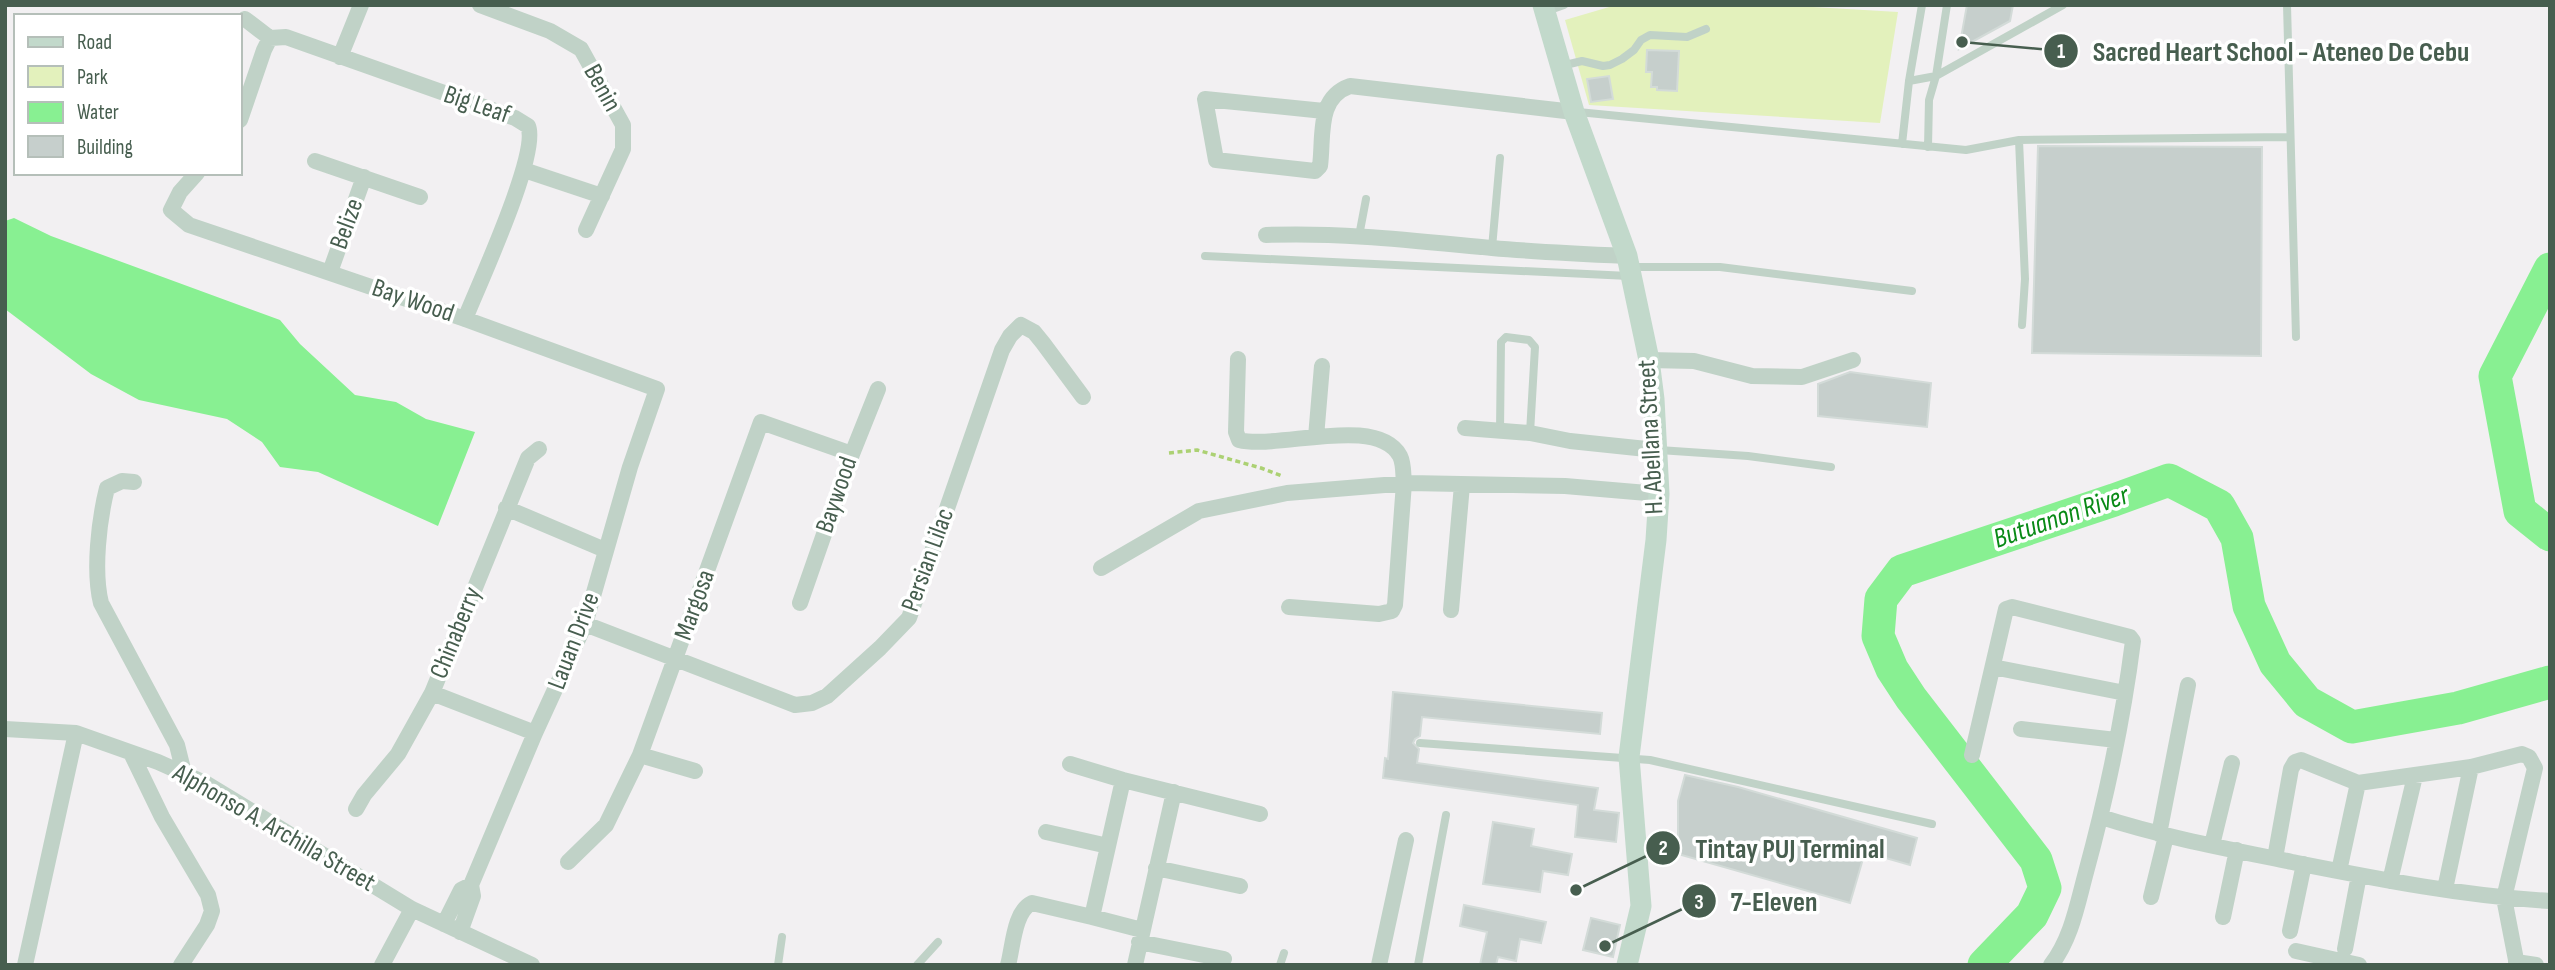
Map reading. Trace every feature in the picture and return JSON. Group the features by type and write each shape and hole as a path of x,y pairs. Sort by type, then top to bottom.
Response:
{"main road":[{"name":"H. Abellana Street","path":"1551,7 1560,66 1574,112 1630,266 1648,360 1656,450 1659,494 1656,540 1629,757 1641,906 1627,965"}],"street":[{"path":"340,57 361,5"},
{"name":"Benin","path":"480,5 550,31 580,49 623,125 623,149 586,230"},
{"path":"242,114 270,38 245,19"},
{"name":"Big Leaf","path":"270,38 286,37 522,121 528,126 531,139 524,170 465,319"},
{"path":"1324,111 1205,99 1216,160 1318,170 1324,111 1341,89 1350,86 1574,112"},
{"path":"315,160 421,197"},
{"path":"524,170 602,196"},
{"name":"Bay Wood","path":"195,175 180,192 171,210 189,225 465,319 657,389"},
{"name":"Belize","path":"330,272 365,177"},
{"path":"1266,235 1311,233 1359,236 1492,248 1630,266"},
{"name":"Persian Lilac","path":"585,624 795,705 812,703 827,696 909,618 1002,350 1010,336 1021,325 1034,332 1083,397"},
{"path":"1238,359 1236,432 1239,440 1256,442 1316,437 1380,439 1400,456 1404,483 1395,605 1392,611 1379,614 1289,607"},
{"path":"1648,360 1694,361 1752,376 1802,377 1853,360"},
{"path":"1316,437 1322,366"},
{"name":"Lauan Drive","path":"460,932 473,896 471,885 535,733 585,624 630,467 657,389"},
{"name":"Baywood","path":"800,603 852,454 878,389"},
{"name":"Margosa","path":"568,862 606,825 640,755 761,422 852,454"},
{"path":"1465,428 1530,433 1570,441 1656,450"},
{"name":"Chinaberry","path":"356,809 364,795 398,754 432,693 506,508 528,458 539,449"},
{"path":"134,482 122,481 107,488 102,515 98,591 101,603 177,745 184,773"},
{"path":"1101,568 1199,511 1311,490 1404,483 1565,486 1659,494"},
{"path":"1451,610 1462,485"},
{"path":"506,508 605,550"},
{"path":"1972,755 2004,613 2012,607 2130,637 2133,640 2101,817 2075,915 2055,964"},
{"path":"1993,667 2125,693"},
{"path":"2151,897 2188,685"},
{"path":"432,693 535,733"},
{"name":"Alphonso A. Archilla Street","path":"5,729 76,733 184,773 207,784 412,909 513,961 532,965"},
{"path":"2021,729 2116,740"},
{"path":"25,965 76,733"},
{"path":"131,753 162,817 208,895 212,911 207,925 181,965"},
{"path":"2275,858 2291,769 2295,762 2301,760 2358,783 2471,767 2522,754 2529,757 2535,768 2504,898 2517,963 2536,965"},
{"path":"640,755 695,771"},
{"path":"2213,845 2232,763"},
{"path":"1070,764 1261,814"},
{"path":"2445,889 2471,767"},
{"path":"2390,881 2415,776"},
{"path":"1092,917 1123,780"},
{"path":"2339,871 2358,783"},
{"path":"1135,965 1174,792"},
{"path":"2101,817 2162,835 2390,881 2504,898 2550,901"},
{"path":"1046,832 1108,846"},
{"path":"1380,965 1406,840"},
{"path":"2223,917 2237,850"},
{"path":"2290,931 2304,864"},
{"path":"1156,868 1240,886"},
{"path":"2345,949 2359,875"},
{"name":"Lauan Drive","path":"444,924 461,891 471,885"},
{"path":"1008,965 1020,914 1025,906 1032,903 1092,917 1141,936 1224,959"},
{"path":"382,965 412,909"},
{"path":"2296,951 2359,965"}],"lane":[{"path":"1902,144 1922,5"},
{"path":"1928,147 1929,100 1936,76 1947,5"},
{"path":"1909,81 1936,76 2063,5"},
{"path":"2287,5 2296,337"},
{"path":"1560,66 1582,61 1610,65 1622,59 1634,50 1641,40 1650,36 1686,37 1706,29"},
{"path":"1574,112 1966,150 2020,139 2289,137"},
{"path":"2020,139 2025,279 2022,325"},
{"path":"1492,248 1500,158"},
{"path":"1359,236 1366,199"},
{"path":"1205,256 1720,267 1912,291"},
{"path":"1500,430 1501,342 1506,337 1529,340 1535,347 1530,433"},
{"path":"1656,450 1748,456 1831,467"},
{"path":"1420,743 1629,757 1932,824"},
{"path":"1418,965 1446,815"},
{"path":"778,965 782,937"},
{"path":"917,965 938,942"},
{"path":"1280,965 1284,953"}],"path":[{"path":"1169,453 1197,450 1261,468 1311,490"}],"green space":[{"path":"1616,5 1779,5 1898,12 1880,123 1589,105 1565,20"}],"water":[{"path":"14,218 51,236 280,320 300,344 355,395 396,402 426,419 475,432 438,526 318,472 280,467 262,442 227,419 139,400 91,374 5,309 5,221"}],"building":[{"path":"1967,5 2013,5 2010,21 1959,49"},
{"path":"1647,50 1679,51 1677,91 1651,87 1652,72 1646,72"},
{"path":"1609,76 1613,99 1591,102 1587,79"},
{"path":"2038,146 2262,147 2261,356 2032,353"},
{"path":"1850,372 1931,383 1927,427 1818,416 1818,384"},
{"path":"1393,692 1602,713 1600,734 1422,717 1420,736 1413,743 1419,749 1417,763 1598,788 1594,810 1619,813 1616,842 1575,837 1578,805 1383,778 1385,758 1388,759"},
{"path":"1685,775 1738,787 1917,838 1910,865 1865,852 1850,903 1678,854 1678,801"},
{"path":"1493,822 1534,829 1531,846 1572,854 1568,875 1543,871 1540,892 1483,884"},
{"path":"1464,905 1546,922 1541,943 1520,939 1516,961 1498,957 1496,965 1480,965 1487,932 1460,926"},
{"path":"1591,918 1620,925 1613,957 1583,950"}],"waterway":[{"name":"Butuanon River","path":"2550,269 2495,376 2520,511 2550,535"},
{"name":"Butuanon River","path":"1984,965 2032,915 2045,888 2036,860 1911,698 1892,669 1878,636 1881,599 1902,571 2169,480 2219,506 2237,538 2249,606 2275,663 2307,702 2352,727 2458,708 2550,682"}],"place":[{"name":"Sacred Heart School - Ateneo De Cebu","path":"1962,42"},
{"name":"Tintay PUJ Terminal","path":"1576,890"},
{"name":"7-Eleven","path":"1605,946"}]}
